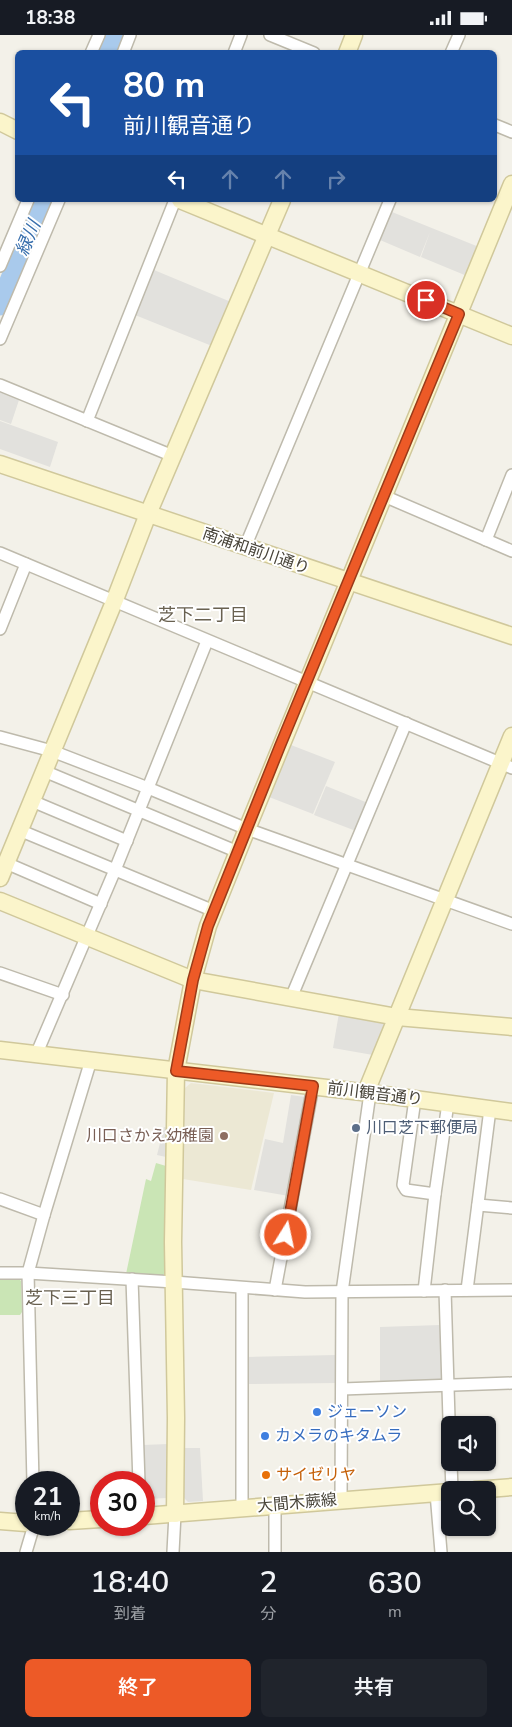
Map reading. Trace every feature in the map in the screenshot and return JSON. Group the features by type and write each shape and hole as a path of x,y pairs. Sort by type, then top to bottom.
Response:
{"street":[{"path":"92,50 98,35"},
{"path":"124,50 130,35"},
{"path":"235,50 241,35"},
{"path":"270,35 307,50"},
{"path":"348,50 354,35"},
{"path":"452,50 459,35"},
{"path":"0,122 15,130"},
{"path":"497,126 512,131"},
{"path":"173,1552 176,1418 174,1281 176,1071 193,980 208,926 246,829 512,184"},
{"path":"0,266 27,202"},
{"path":"1,333 58,202"},
{"path":"87,421 174,202"},
{"path":"185,202 512,336"},
{"path":"0,878 114,602 148,514 281,202"},
{"path":"245,547 389,202"},
{"path":"0,385 173,456"},
{"name":"南浦和前川通り","path":"0,464 512,636"},
{"path":"486,540 512,475"},
{"path":"384,496 512,551"},
{"path":"0,553 506,766"},
{"path":"0,629 26,565"},
{"path":"36,1055 101,904 207,641"},
{"path":"291,998 406,723"},
{"path":"342,1499 342,1292 368,1093 445,901 506,766 512,735"},
{"path":"0,737 52,751 246,829 512,924"},
{"path":"44,771 238,852"},
{"path":"32,801 127,841"},
{"path":"19,830 214,911"},
{"path":"6,863 101,904"},
{"path":"0,901 193,980 397,1017 512,1027"},
{"path":"0,973 62,995"},
{"name":"前川観音通り","path":"0,1050 313,1086 512,1112"},
{"path":"33,1471 28,1273 91,1060"},
{"path":"275,1290 313,1086"},
{"path":"415,1099 403,1185 406,1190 435,1194"},
{"path":"424,1291 448,1103"},
{"path":"467,1290 490,1109"},
{"path":"0,1199 44,1215"},
{"path":"478,1205 512,1208"},
{"path":"0,1273 174,1281 275,1290 342,1292 512,1290"},
{"path":"132,1279 139,1471"},
{"path":"242,1288 242,1508"},
{"path":"445,1290 448,1416"},
{"path":"342,1389 512,1383"},
{"path":"496,1488 512,1487"},
{"name":"大間木蕨線","path":"155,1515 441,1492"},
{"path":"275,1505 275,1552"},
{"path":"0,1521 15,1522"},
{"path":"26,1552 31,1536"},
{"path":"441,1552 442,1536"}],"shaded area":[{"path":"392,212 479,247 467,276 421,257 430,232 420,257 380,240"},
{"path":"154,270 231,302 212,346 135,315"},
{"path":"0,389 20,397 11,424 0,420"},
{"path":"0,421 58,442 50,467 0,449"},
{"path":"291,745 335,762 313,814 269,797"},
{"path":"326,786 368,803 356,831 314,815"},
{"path":"339,1013 381,1019 387,1028 373,1055 333,1048"},
{"name":"川口さかえ幼稚園","path":"191,1083 274,1093 251,1190 183,1179 185,1088"},
{"path":"291,1095 305,1097 307,1100 289,1196 254,1190 265,1139 283,1143"},
{"path":"164,1127 169,1128 166,1157 157,1155"},
{"path":"440,1325 443,1379 440,1382 380,1384 380,1327"},
{"path":"336,1355 337,1383 247,1384 247,1357"},
{"path":"168,1444 167,1498 155,1499 155,1471 144,1471 143,1445"},
{"path":"183,1448 200,1448 203,1501 188,1502 183,1497"}],"green space":[{"path":"156,1163 166,1166 165,1273 162,1276 126,1274 146,1179 151,1181"},
{"path":"0,1278 18,1278 21,1281 22,1312 20,1315 0,1315"}],"waterway":[{"name":"緑川","path":"108,50 114,35"},
{"name":"緑川","path":"0,305 43,202"}],"place":[{"name":"川口芝下郵便局","path":"356,1128"},
{"name":"川口さかえ幼稚園","path":"224,1136"},
{"name":"ジェーソン","path":"317,1412"},
{"name":"カメラのキタムラ","path":"265,1436"},
{"name":"サイゼリヤ","path":"266,1475"}],"district":[{"name":"芝下二丁目","path":"203,615"},
{"name":"芝下三丁目","path":"70,1298"}],"route":[{"path":"286,1235 313,1086 176,1071 193,980 208,926 280,746 459,314 426,300"}]}
